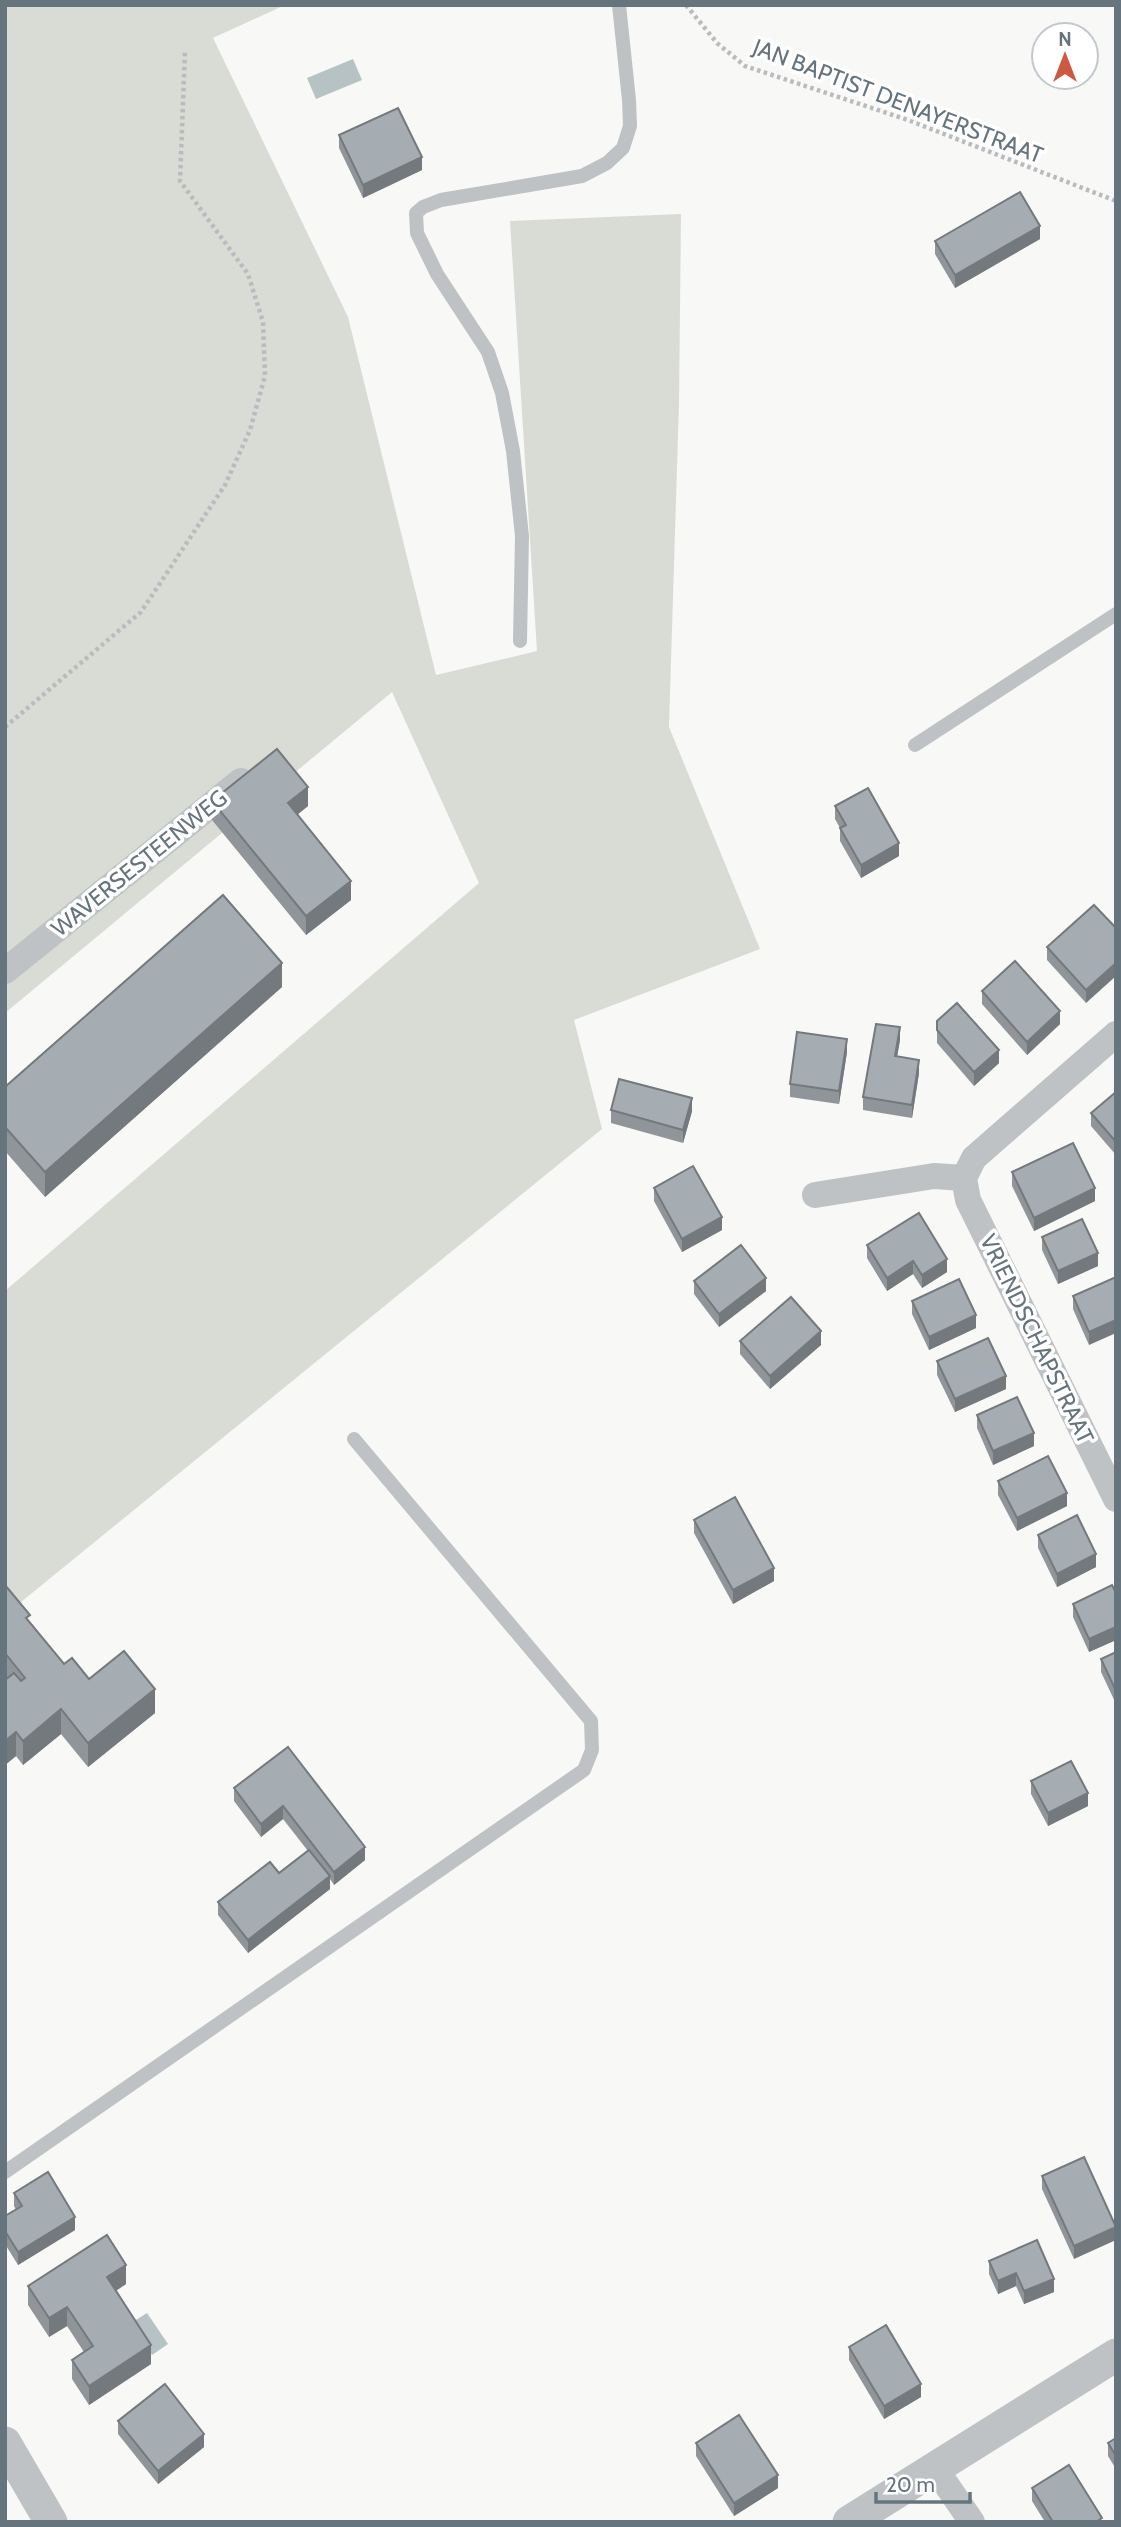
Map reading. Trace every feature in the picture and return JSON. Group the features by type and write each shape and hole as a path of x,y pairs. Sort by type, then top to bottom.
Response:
{"street":[{"name":"WAVERSESTEENWEG","path":"5,971 261,764"},
{"path":"815,1195 934,1176 964,1178 974,1158 1116,1034"},
{"name":"VRIENDSCHAPSTRAAT","path":"964,1178 968,1200 1112,1482"},
{"path":"849,2522 1116,2355"},
{"path":"5,2443 51,2522"},
{"path":"935,2468 972,2522"}],"lane":[{"path":"520,641 522,536 513,451 502,393 488,352 437,274 417,233 416,213 441,200 582,176 607,163 623,148 630,126 630,113 619,5"},
{"path":"915,746 1116,614"},
{"path":"5,2172 584,1770 592,1750 591,1721 354,1439"}],"path":[{"name":"JAN BAPTIST DENAYERSTRAAT","path":"686,5 717,43 745,66 908,120 1116,201"},
{"path":"5,727 141,612 225,485 250,430 265,376 263,322 248,274 180,181 185,51"}],"shaded area":[{"path":"5,5 285,5 213,38 348,317 436,675 537,651 510,221 681,214 679,402 669,727 760,949 574,1020 602,1129 5,1615 5,1291 479,883 392,692 5,1013"},
{"path":"353,59 362,80 316,99 307,78"},
{"path":"147,2313 168,2344 152,2355 131,2323"}],"building":[{"path":"398,108 422,157 363,185 339,135"},
{"path":"1020,192 1040,226 955,275 935,241"},
{"path":"277,749 308,787 288,803 351,881 306,916 212,801"},
{"path":"868,788 899,843 861,865 840,828 846,825 835,806"},
{"path":"223,895 282,963 45,1172 5,1127 5,1087"},
{"path":"1094,905 1116,928 1116,963 1086,990 1047,947"},
{"path":"1015,961 1060,1011 1027,1042 982,991"},
{"path":"957,1003 999,1050 974,1072 937,1030 937,1021"},
{"path":"876,1024 900,1027 895,1056 919,1060 912,1105 863,1097"},
{"path":"797,1032 847,1039 839,1091 790,1084"},
{"path":"619,1079 692,1098 683,1130 611,1110"},
{"path":"1116,1092 1116,1142 1091,1113"},
{"path":"1073,1143 1095,1188 1034,1218 1012,1172"},
{"path":"693,1166 722,1217 682,1239 654,1188"},
{"path":"919,1213 947,1259 922,1275 913,1261 887,1278 867,1245"},
{"path":"1082,1219 1098,1253 1058,1271 1042,1237"},
{"path":"741,1245 766,1278 719,1314 694,1281"},
{"path":"1116,1277 1116,1320 1089,1332 1073,1296"},
{"path":"959,1279 976,1315 929,1337 912,1301"},
{"path":"791,1297 821,1331 770,1376 740,1341"},
{"path":"988,1338 1006,1376 955,1399 937,1361"},
{"path":"1017,1397 1034,1433 993,1451 977,1415"},
{"path":"1048,1456 1067,1493 1017,1518 998,1481"},
{"path":"735,1497 774,1568 733,1590 694,1520"},
{"path":"1077,1515 1096,1554 1057,1574 1038,1535"},
{"path":"5,1585 30,1615 26,1618 64,1664 72,1658 89,1679 124,1651 155,1689 88,1743 61,1709 23,1741 16,1732 5,1741 5,1680 14,1673 21,1681 25,1678 5,1653"},
{"path":"1112,1585 1116,1593 1116,1627 1089,1639 1073,1604"},
{"path":"1116,1652 1116,1691 1101,1659"},
{"path":"288,1747 365,1847 334,1872 283,1806 261,1824 234,1788"},
{"path":"1071,1761 1088,1793 1048,1813 1031,1781"},
{"path":"309,1850 330,1876 248,1940 218,1902 270,1862 279,1873"},
{"path":"1084,2157 1116,2227 1074,2246 1042,2176"},
{"path":"48,2172 75,2217 18,2252 5,2231 5,2216 22,2206 14,2193"},
{"path":"107,2235 126,2265 107,2277 151,2345 89,2386 72,2360 93,2346 67,2307 49,2318 28,2286"},
{"path":"1037,2240 1054,2279 1024,2291 1016,2273 998,2281 989,2261"},
{"path":"886,2325 921,2384 884,2406 849,2347"},
{"path":"165,2384 204,2434 158,2471 118,2421"},
{"path":"739,2415 778,2475 734,2503 696,2443"},
{"path":"1116,2438 1116,2456 1108,2443"},
{"path":"1069,2465 1102,2518 1096,2522 1053,2522 1032,2488"}]}
